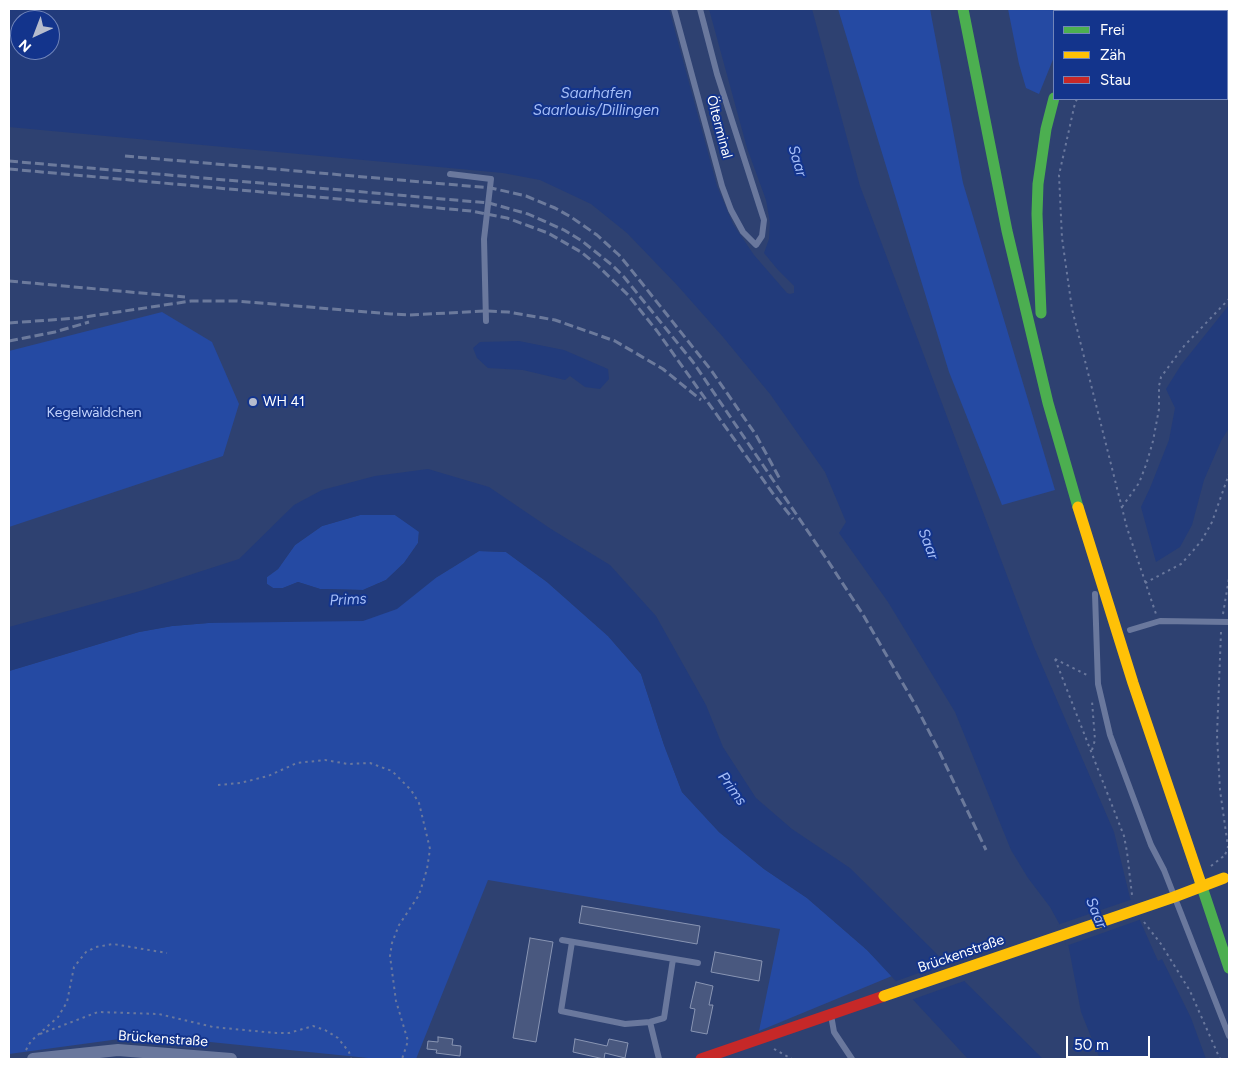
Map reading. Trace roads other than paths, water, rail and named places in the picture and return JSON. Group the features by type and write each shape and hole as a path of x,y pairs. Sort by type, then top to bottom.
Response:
{"main road":[{"path":"964,9 984,118 1048,403 1094,560 1133,683 1229,968"},
{"path":"1027,255 1042,317 1036,214 1038,184 1046,129 1053,100"},
{"path":"1211,869 1220,896"},
{"name":"Brückenstraße","path":"702,1059 1174,897 1226,876"}],"street":[{"name":"Brückenstraße","path":"29,1057 118,1050 231,1059"}],"lane":[{"name":"Ölterminal","path":"674,9 722,186 731,210 743,232 756,245 762,236 764,220 717,74 700,9"},
{"path":"450,174 491,179 484,239 486,321"},
{"path":"1094,560 1098,684 1110,735 1151,845 1164,870 1229,1036"},
{"path":"1130,630 1160,620 1229,622"},
{"path":"562,940 698,963"},
{"path":"572,942 561,1011 625,1024 650,1022 664,1018 673,959"},
{"path":"831,1014 834,1032 852,1059"},
{"path":"650,1022 659,1059"}],"water":[{"path":"9,9 669,9 717,186 733,224 754,255 787,293 790,294 794,293 794,286 764,253 769,239 770,223 766,200 747,148 709,9 812,9 860,186 1034,647 1114,832 1130,898 1158,961 1162,959 1191,1018 1206,1059 1100,1059 1081,1012 1067,938 1050,907 1028,878 1011,850 955,712 888,602 839,533 846,522 825,472 770,394 723,337 627,233 591,204 540,180 503,173 9,127"},
{"path":"1229,305 1229,428 1221,441 1204,480 1192,525 1180,547 1156,562 1141,507 1169,440 1175,408 1166,389 1181,365"},
{"path":"519,341 564,350 608,369 609,379 600,389 585,387 570,376 565,380 523,370 488,368 477,358 473,348 480,342"},
{"name":"Prims","path":"428,469 489,487 551,529 610,565 656,616 706,705 723,747 756,798 792,829 850,868 1043,1059 968,1059 867,950 807,898 764,869 719,832 682,792 664,745 641,674 608,636 547,582 506,552 479,551 437,577 397,609 363,621 208,623 172,626 139,632 9,671 9,627 140,591 239,559 294,505 322,490 375,476","holes":["360,515 395,515 419,532 418,543 404,563 386,580 363,590 320,589 298,582 283,588 273,588 267,584 267,577 278,569 295,545 322,526"]}],"railway":[{"path":"125,156 491,188 526,196 555,208 597,235 629,267 711,370 756,435 781,481"},
{"path":"9,161 489,203 528,214 564,230 582,241 624,277 693,362 828,561 862,613 917,708 986,850"},
{"path":"9,169 471,211 507,218 548,233 581,252 628,295 657,331 793,519"},
{"path":"9,281 185,297"},
{"path":"9,323 78,318 191,301 237,301 409,315 486,311 508,312 555,320 615,341 663,369 701,400"},
{"path":"9,341 55,332 89,322"}],"place":[{"name":"WH 41","path":"253,402"}],"water label":[{"name":"Saarhafen Saarlouis/Dillingen","path":"596,102"},
{"name":"Saar","path":"797,161"},
{"name":"Saar","path":"928,544"},
{"name":"Saar","path":"1096,913"}],"park label":[{"name":"Kegelwäldchen","path":"94,413"}]}
